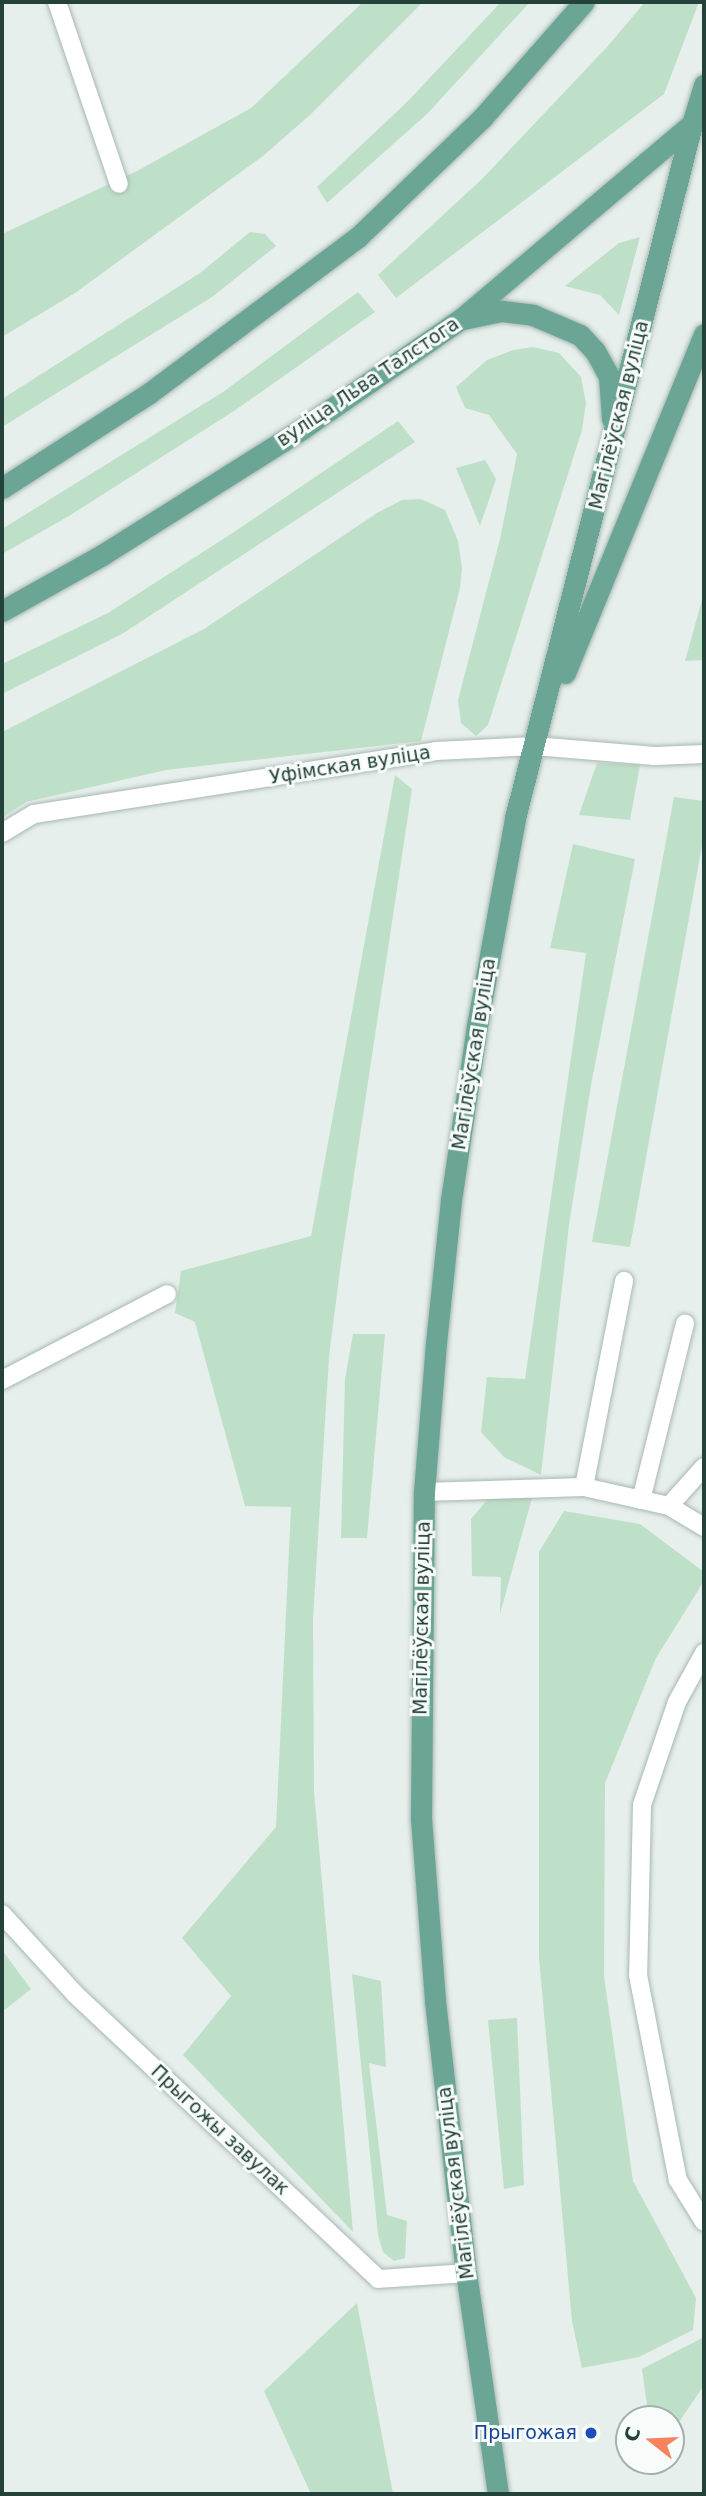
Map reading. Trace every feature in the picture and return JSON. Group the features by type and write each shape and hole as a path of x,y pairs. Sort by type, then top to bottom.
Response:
{"main road":[{"path":"2,488 148,394 358,237 482,118 584,2"},
{"name":"Магілёўская вуліца","path":"498,2494 466,2273 435,2000 421,1819 424,1492 450,1200 477,1026 515,818 698,118 704,85"},
{"name":"вуліца Льва Талстога","path":"2,611 102,555 302,429 461,319 698,118"},
{"path":"461,319 502,311 533,315 580,335 596,351 609,376 613,440"},
{"name":"Магілёўская вуліца","path":"535,746 704,334"}],"lane":[{"path":"57,2 119,184"},
{"name":"Уфімская вуліца","path":"2,833 34,814 436,751 535,746 655,756 704,754"},
{"path":"584,1487 624,1281"},
{"path":"2,1380 167,1294"},
{"path":"641,1500 685,1323"},
{"path":"669,1506 704,1467"},
{"path":"424,1492 584,1487 669,1506 704,1527"},
{"path":"704,1653 677,1702 642,1805 638,1975 678,2180 704,2222"},
{"name":"Прыгожы завулак","path":"2,1914 75,1994 378,2279 466,2273"}],"green space":[{"path":"363,2 423,2 311,114 263,156 75,293 2,337 2,234 137,171 251,108"},
{"path":"501,2 530,2 427,114 327,203 317,187 408,101"},
{"path":"645,2 699,2 664,94 396,298 378,275 482,179 607,47"},
{"path":"250,232 265,234 276,246 212,297 2,427 2,399 200,273"},
{"path":"640,237 619,315 600,295 565,286 619,243"},
{"path":"358,292 375,312 234,411 69,516 2,554 2,529 223,392"},
{"path":"533,347 559,353 581,377 586,403 582,430 488,725 476,736 461,723 458,700 500,539 517,454 489,415 465,408 456,387 487,360 513,350"},
{"path":"398,421 415,442 122,634 2,694 2,664 108,613"},
{"path":"485,460 496,479 480,526 456,468"},
{"path":"421,499 445,510 458,541 462,568 460,588 421,741 166,770 26,802 2,818 2,732 204,629 377,513 402,500"},
{"path":"704,593 704,660 685,661"},
{"path":"597,763 640,765 630,820 579,815"},
{"path":"395,775 412,789 329,1357 313,1619 314,1791 353,2232 183,2055 231,1996 182,1938 276,1827 291,1507 245,1506 195,1322 175,1313 181,1271 311,1236"},
{"path":"674,797 704,801 704,834 630,1247 592,1242"},
{"path":"573,844 635,859 591,1085 569,1225 541,1475 504,1457 481,1432 487,1377 525,1379 586,953 550,948"},
{"path":"353,1334 385,1334 367,1538 341,1538 345,1379"},
{"path":"503,1496 532,1498 500,1614 501,1577 472,1576 471,1519 487,1500"},
{"path":"564,1511 640,1524 704,1572 704,1581 656,1658 605,1783 604,1976 633,2181 696,2298 693,2330 639,2357 582,2368 572,2321 539,1958 539,1552"},
{"path":"2,1950 31,1989 2,2012"},
{"path":"352,1974 381,1981 386,2067 369,2063 387,2215 407,2221 405,2258 394,2261 383,2252 378,2235"},
{"path":"517,2018 524,2185 504,2189 488,2020"},
{"path":"357,2303 393,2494 311,2494 264,2391"},
{"path":"704,2337 704,2385 685,2413 685,2405 647,2405 642,2369"}],"place":[{"name":"Прыгожая","path":"591,2433"}]}
